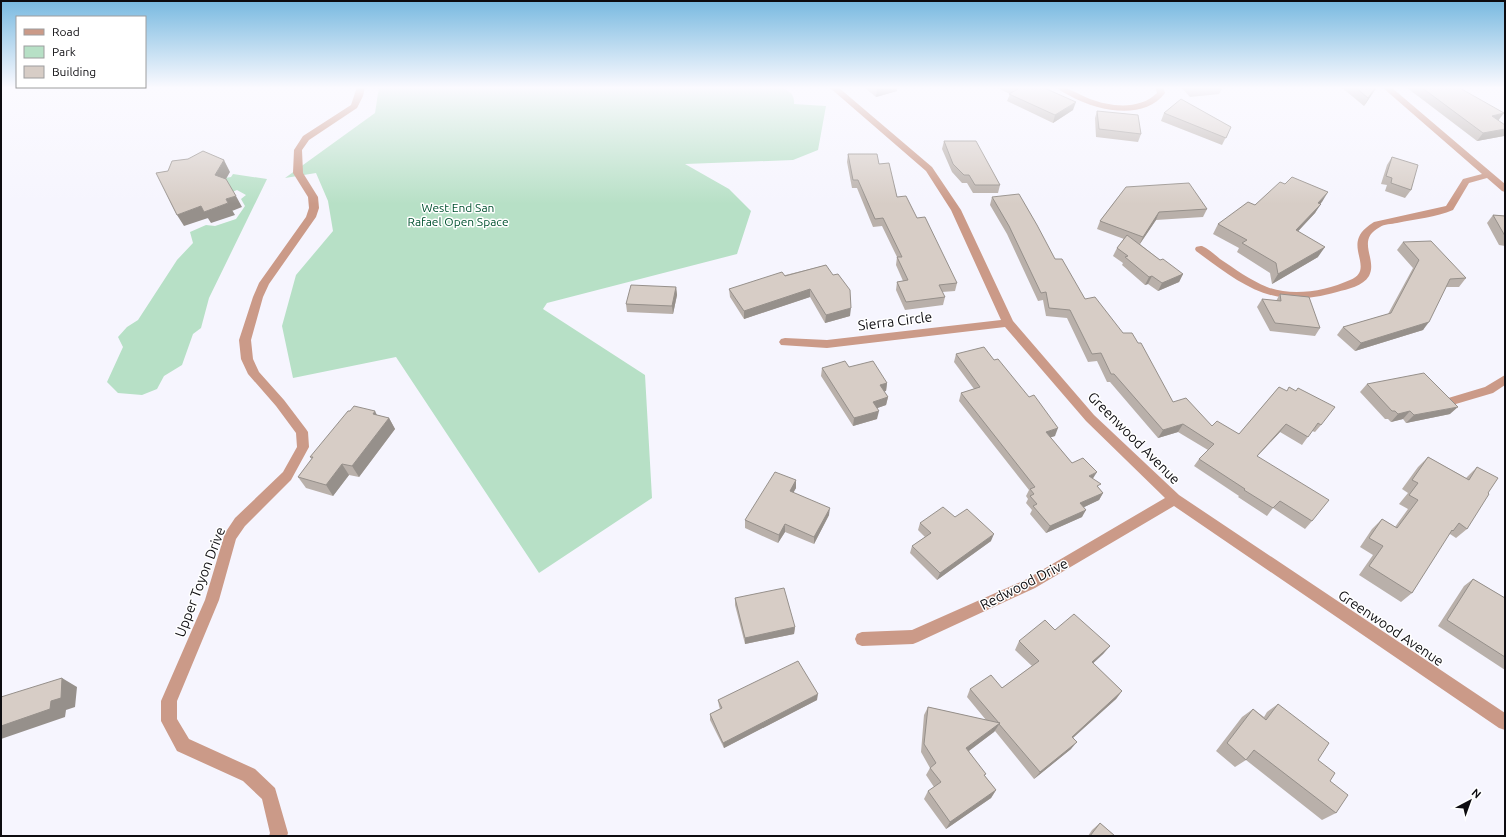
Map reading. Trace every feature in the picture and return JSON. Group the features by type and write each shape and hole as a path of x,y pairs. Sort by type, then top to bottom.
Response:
{"street":[{"name":"Upper Toyon Drive","path":"278,836 279,833 269,794 249,775 183,745 169,721 169,701 212,600 230,537 240,522 287,476 303,447 302,432 280,403 254,374 247,359 245,340 258,297 264,283 311,218 314,208 313,197 298,173 298,150 306,138 324,126"},
{"name":"Greenwood Avenue","path":"878,126 929,169 956,210 1008,323 1090,418 1174,499 1505,722"},
{"path":"1432,126 1505,189"},
{"path":"1200,249 1244,280 1259,287 1279,294 1301,297 1321,295 1360,280 1365,274 1366,268 1362,245 1365,235 1377,224 1442,211 1450,208 1466,181 1489,175"},
{"name":"Sierra Circle","path":"784,342 828,344 1008,323"},
{"path":"1449,402 1489,390 1505,379"},
{"name":"Redwood Drive","path":"862,639 913,637 934,628 1030,584 1174,499"}],"green space":[{"name":"West End San Rafael Open Space","path":"357,126 822,126 818,150 793,160 685,164 729,189 751,211 737,254 547,303 543,309 645,375 652,498 539,573 396,357 293,378 282,326 296,275 333,231 328,201 316,173 285,178"},
{"path":"233,174 267,179 209,298 201,328 193,334 182,365 164,376 157,389 142,395 118,393 107,382 123,347 118,337 127,327 138,320 177,260 193,243 190,232 206,225 215,226 236,219 245,206 241,199 246,195 237,190 225,195 225,178 231,177"}],"building":[{"path":"1099,126 1140,126 1141,134 1099,129"},
{"path":"1196,126 1229,126 1231,127 1226,138"},
{"path":"1474,126 1505,126 1505,129 1483,133"},
{"path":"944,141 976,141 1000,185 975,185 969,175 964,175 953,164"},
{"path":"203,151 224,160 215,175 226,179 236,196 226,199 228,203 204,212 201,206 177,215 156,173 168,171 172,161 188,159"},
{"path":"848,154 877,154 879,164 889,163 897,197 906,196 917,218 925,217 957,283 939,285 945,297 906,302 897,282 908,280 897,257 902,257 883,218 875,219 858,180 853,180"},
{"path":"1392,157 1418,165 1411,190 1391,183 1392,178 1386,176"},
{"path":"1292,177 1328,192 1318,203 1321,204 1296,230 1325,247 1278,274 1276,263 1242,243 1247,240 1218,224 1248,202 1255,205 1280,182 1285,184"},
{"path":"1189,183 1207,209 1159,212 1143,237 1100,221 1126,187"},
{"path":"1019,194 1055,259 1062,259 1085,299 1095,297 1123,333 1132,333 1138,343 1141,343 1173,402 1186,398 1212,426 1217,421 1239,434 1279,387 1287,391 1289,387 1296,391 1298,388 1335,407 1321,425 1318,423 1308,437 1286,424 1257,456 1329,500 1312,521 1280,501 1273,508 1199,459 1214,444 1183,424 1163,430 1114,374 1111,374 1101,353 1092,354 1070,310 1049,308 1046,292 1041,293 1009,226 992,197"},
{"path":"1493,215 1505,216 1505,236"},
{"path":"1127,235 1160,260 1163,259 1183,274 1162,283 1152,276 1149,277 1125,257 1128,256 1117,248"},
{"path":"1431,241 1466,278 1450,279 1429,322 1361,343 1343,327 1391,313 1419,260 1403,242"},
{"path":"826,265 833,275 838,274 850,290 851,308 826,315 810,289 744,311 729,289 782,272 785,276"},
{"path":"631,285 676,287 672,306 626,304"},
{"path":"1280,294 1309,297 1320,328 1275,323 1262,299 1281,301"},
{"path":"984,347 994,360 998,359 1029,397 1034,395 1058,428 1046,432 1072,463 1083,458 1097,472 1089,476 1101,484 1097,486 1103,493 1080,503 1086,510 1050,526 1033,506 1037,504 1030,496 1034,494 1030,489 1035,487 961,393 980,387 956,354"},
{"path":"845,361 849,367 873,361 887,383 880,385 888,397 873,402 879,411 854,418 822,368"},
{"path":"1424,373 1458,407 1414,415 1410,411 1398,414 1395,411 1392,411 1367,384"},
{"path":"354,406 375,411 373,414 389,418 352,466 342,464 326,485 298,477 313,457 310,457 348,411 350,411"},
{"path":"1428,457 1469,480 1477,467 1498,478 1467,529 1459,523 1453,531 1452,530 1412,593 1369,566 1383,546 1369,538 1382,519 1397,528 1418,500 1409,495 1418,483 1412,480"},
{"path":"775,472 796,480 790,491 830,508 814,537 785,524 779,535 745,520"},
{"path":"943,507 955,517 967,509 994,534 940,573 912,546 931,533 920,523"},
{"path":"1473,579 1505,598 1505,657 1447,620"},
{"path":"784,588 795,627 745,638 735,598"},
{"path":"1074,614 1110,646 1092,662 1122,691 1072,737 1077,742 1040,772 970,689 991,675 1002,688 1039,661 1019,641 1045,620 1055,630"},
{"path":"798,661 818,694 723,743 710,714 722,708 718,700"},
{"path":"62,678 61,698 51,701 50,709 1,726 1,697"},
{"path":"1278,704 1329,743 1318,760 1335,773 1330,781 1348,795 1336,813 1254,750 1246,760 1227,743 1253,709 1266,720"},
{"path":"928,707 1000,723 966,748 996,790 950,822 928,791 941,782 930,768 936,763 924,744"},
{"path":"1100,823 1115,836 1090,836"}]}
